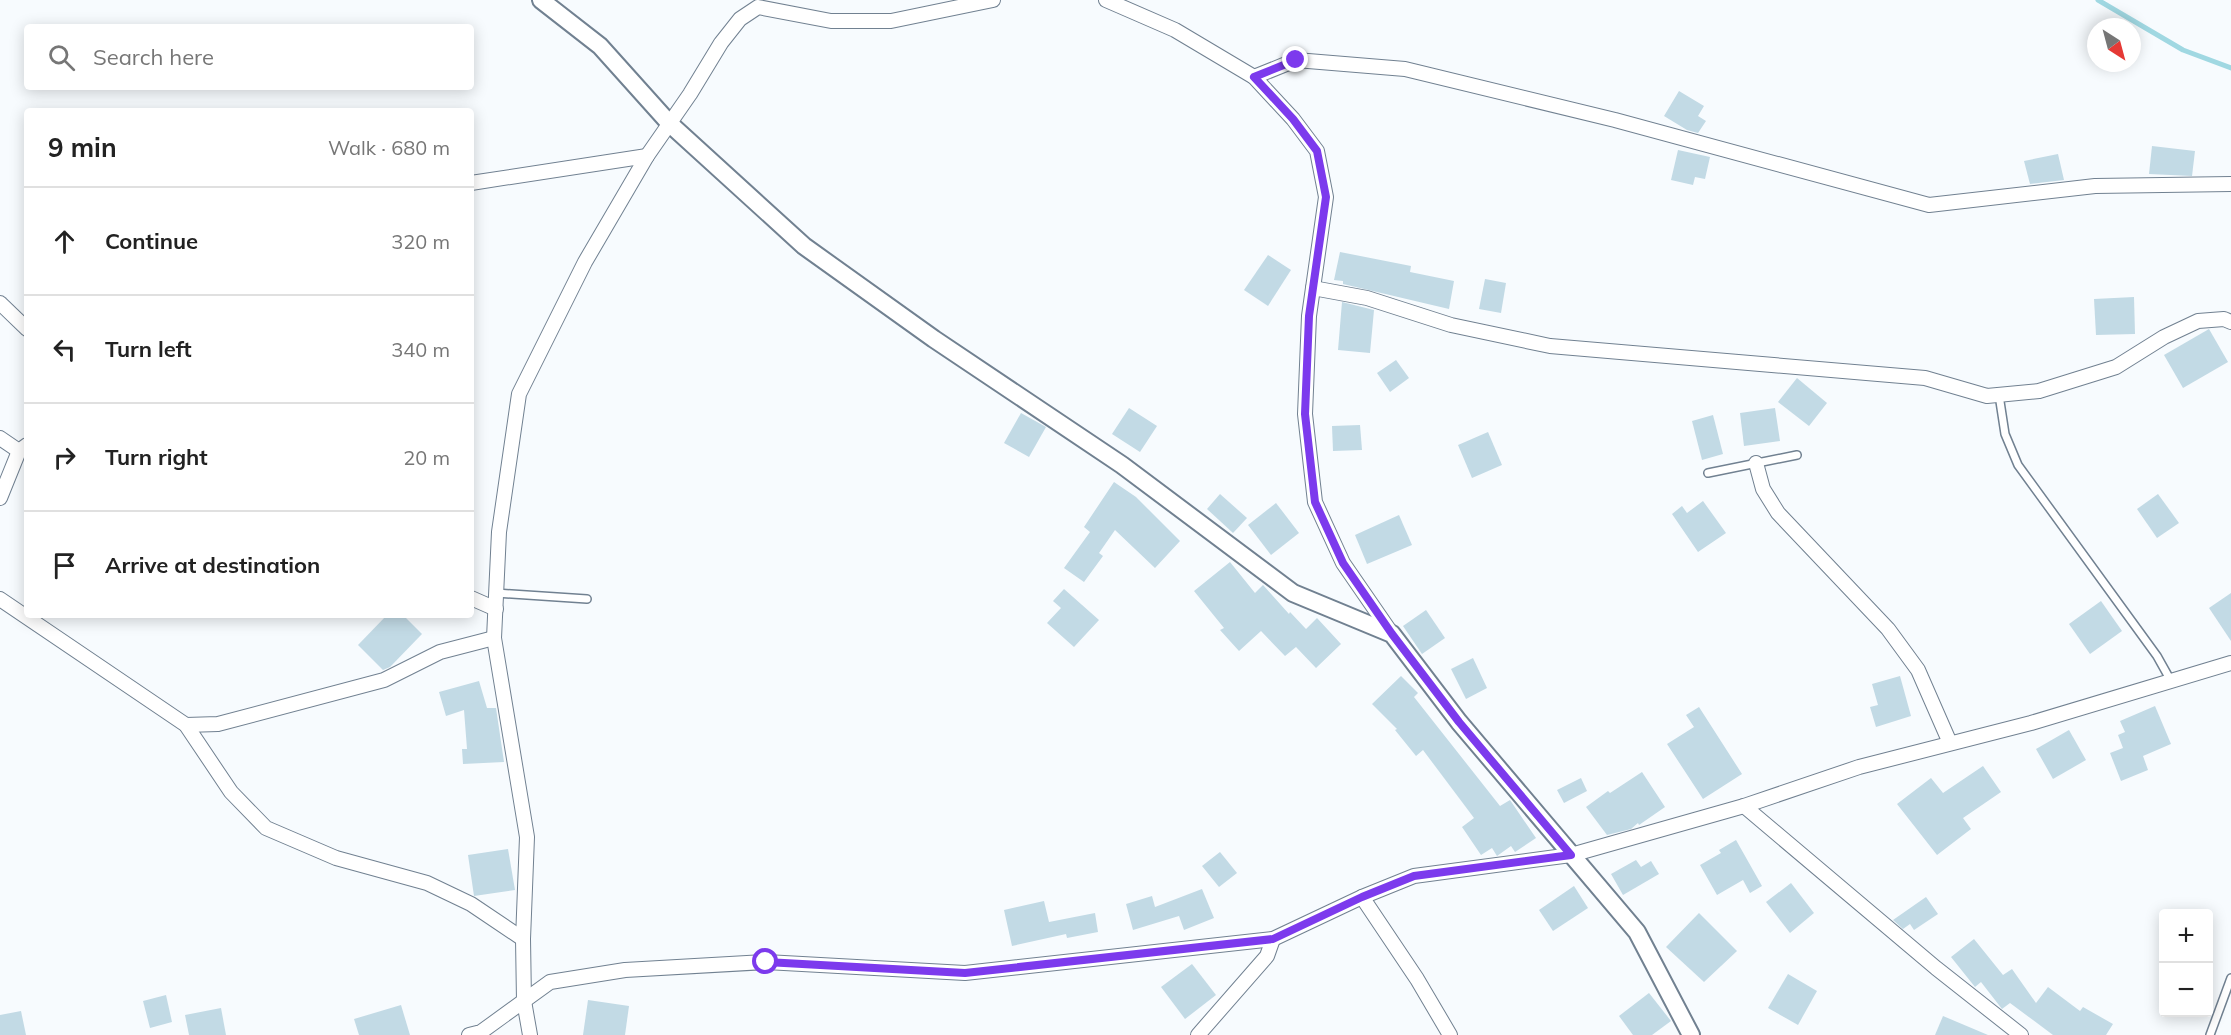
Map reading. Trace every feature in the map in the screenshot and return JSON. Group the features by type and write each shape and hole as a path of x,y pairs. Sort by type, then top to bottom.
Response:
{"street":[{"path":"541,0 600,46 670,124 804,246 934,339 1122,465 1293,593 1392,634"},
{"path":"530,1035 524,1001 523,939 527,837 494,638 499,532 519,394 585,262 647,156 721,43 740,19 758,7 831,21 891,21 993,0"},
{"path":"1106,0 1175,30 1254,77 1293,119 1317,151 1326,197 1309,316 1305,414 1315,502 1343,563 1392,634 1459,722 1637,932 1691,1035"},
{"path":"1254,77 1296,60 1405,69 1615,120 1929,205 2095,186 2231,184"},
{"path":"474,183 647,156"},
{"path":"1313,288 1367,298 1451,325 1550,346 1925,378 1987,396 2038,391 2116,367 2164,338 2198,321 2224,319 2231,322"},
{"path":"0,303 24,327"},
{"path":"0,438 23,448 0,498"},
{"path":"1756,464 1763,489 1778,513 1888,629 1918,670 1950,743"},
{"path":"0,599 24,615"},
{"path":"474,599 496,609"},
{"path":"28,618 186,725 231,792 266,828 336,858 427,883 471,904 523,939"},
{"path":"186,725 219,724 384,680 440,652 494,638"},
{"path":"469,1035 481,1032 549,982 625,970 766,962 965,973 1273,939 1362,897 1414,876 1571,855 1744,806 1859,767 2031,723 2231,663"},
{"path":"1744,806 1936,968 2020,1035"},
{"path":"1362,897 1417,979 1450,1035"},
{"path":"1198,1035 1267,956 1273,939"}],"lane":[{"path":"1999,395 2004,434 2012,454 2157,656 2171,681"},
{"path":"1708,473 1797,455"},
{"path":"496,593 587,599"},
{"path":"2210,1035 2231,978"}],"building":[{"path":"1679,91 1704,106 1698,116 1706,121 1698,133 1687,130 1664,116"},
{"path":"2152,146 2195,151 2192,176 2149,174"},
{"path":"1678,150 1710,157 1705,179 1695,177 1693,185 1671,180"},
{"path":"2058,154 2064,180 2030,184 2024,161"},
{"path":"1340,252 1411,266 1410,272 1454,281 1449,309 1334,280"},
{"path":"1268,255 1291,270 1268,306 1244,290"},
{"path":"1485,279 1506,283 1501,313 1479,309"},
{"path":"2134,297 2135,334 2096,335 2094,299"},
{"path":"1342,302 1374,310 1370,353 1338,350"},
{"path":"2209,329 2228,362 2183,388 2164,355"},
{"path":"1396,360 1409,378 1390,392 1377,373"},
{"path":"1797,378 1827,403 1809,426 1778,402"},
{"path":"1129,408 1157,426 1140,452 1112,434"},
{"path":"1775,408 1780,441 1744,446 1740,413"},
{"path":"1021,413 1046,427 1029,457 1004,443"},
{"path":"1713,415 1723,454 1702,460 1692,421"},
{"path":"1360,425 1362,450 1333,451 1332,426"},
{"path":"1488,432 1502,465 1472,478 1458,445"},
{"path":"1114,482 1136,497 1180,541 1155,568 1115,530 1099,553 1103,556 1084,582 1064,568 1090,532 1084,527"},
{"path":"1220,494 1247,518 1233,533 1207,509"},
{"path":"2158,494 2179,523 2157,538 2137,509"},
{"path":"1703,501 1726,533 1698,552 1672,514 1682,506 1687,513"},
{"path":"1276,503 1299,533 1271,555 1248,525"},
{"path":"1399,515 1412,545 1367,564 1355,535"},
{"path":"1230,562 1255,593 1263,585 1306,629 1317,618 1341,644 1316,668 1296,647 1285,656 1261,631 1239,651 1220,630 1224,628 1194,591"},
{"path":"1064,589 1099,620 1074,647 1047,623 1061,608 1053,601"},
{"path":"2231,593 2231,641 2209,608"},
{"path":"2101,601 2122,631 2090,654 2069,624"},
{"path":"1426,610 1445,638 1422,654 1403,626"},
{"path":"384,618 406,618 422,634 390,667 383,670 358,645"},
{"path":"1473,658 1487,688 1466,699 1451,669"},
{"path":"1401,676 1418,693 1414,697 1500,806 1510,800 1536,838 1515,852 1511,846 1497,856 1492,848 1481,855 1462,827 1474,818 1423,750 1416,756 1395,730 1397,729 1372,704"},
{"path":"1900,676 1911,716 1876,727 1870,707 1878,705 1872,684"},
{"path":"479,681 487,708 496,708 504,762 463,764 462,749 467,749 464,710 446,716 439,692"},
{"path":"2155,706 2171,744 2143,756 2148,770 2121,781 2110,753 2123,748 2118,735 2125,732 2120,721"},
{"path":"1699,707 1742,774 1703,799 1667,744 1694,727 1686,715"},
{"path":"2069,730 2086,760 2053,779 2036,749"},
{"path":"1983,766 2001,792 1963,818 1971,829 1937,855 1897,804 1931,778 1943,793"},
{"path":"1642,772 1665,807 1631,829 1607,835 1586,807 1608,791 1610,793"},
{"path":"1581,778 1587,791 1564,803 1557,790"},
{"path":"1736,840 1762,886 1750,893 1743,880 1717,895 1700,865 1721,853 1719,850"},
{"path":"508,849 515,890 474,896 468,855"},
{"path":"1220,852 1237,873 1219,887 1202,866"},
{"path":"1636,860 1641,867 1651,861 1659,874 1623,895 1611,874"},
{"path":"1791,883 1814,913 1790,933 1766,902"},
{"path":"1574,886 1588,908 1553,931 1539,910"},
{"path":"1202,889 1214,918 1184,930 1179,916 1133,930 1126,904 1152,896 1155,907"},
{"path":"1926,897 1938,914 1914,930 1910,924 1903,929 1893,920"},
{"path":"1044,901 1049,922 1095,913 1098,932 1067,938 1066,934 1012,946 1004,910"},
{"path":"1699,913 1737,951 1704,982 1666,947"},
{"path":"1974,939 2003,975 2012,969 2036,1003 2048,987 2080,1011 2083,1007 2113,1024 2106,1035 2053,1035 2010,1003 2002,1009 1981,982 1975,987 1951,957"},
{"path":"1192,964 1216,995 1185,1019 1161,987"},
{"path":"1788,974 1817,991 1798,1025 1768,1008"},
{"path":"1649,993 1671,1021 1652,1035 1633,1035 1619,1016"},
{"path":"166,995 172,1022 150,1028 143,1001"},
{"path":"588,1000 629,1006 625,1035 583,1035"},
{"path":"401,1005 410,1035 359,1035 354,1019"},
{"path":"221,1008 226,1035 189,1035 185,1015"},
{"path":"21,1011 26,1035 0,1035 0,1015"},
{"path":"1943,1016 1988,1035 1935,1035"}],"waterway":[{"path":"2098,0 2183,50 2231,68"}],"route":[{"path":"766,962 965,973 1273,939 1362,897 1414,876 1571,855 1459,722 1392,634 1343,563 1315,502 1305,414 1309,316 1326,197 1317,151 1293,119 1254,77 1296,60"}]}
